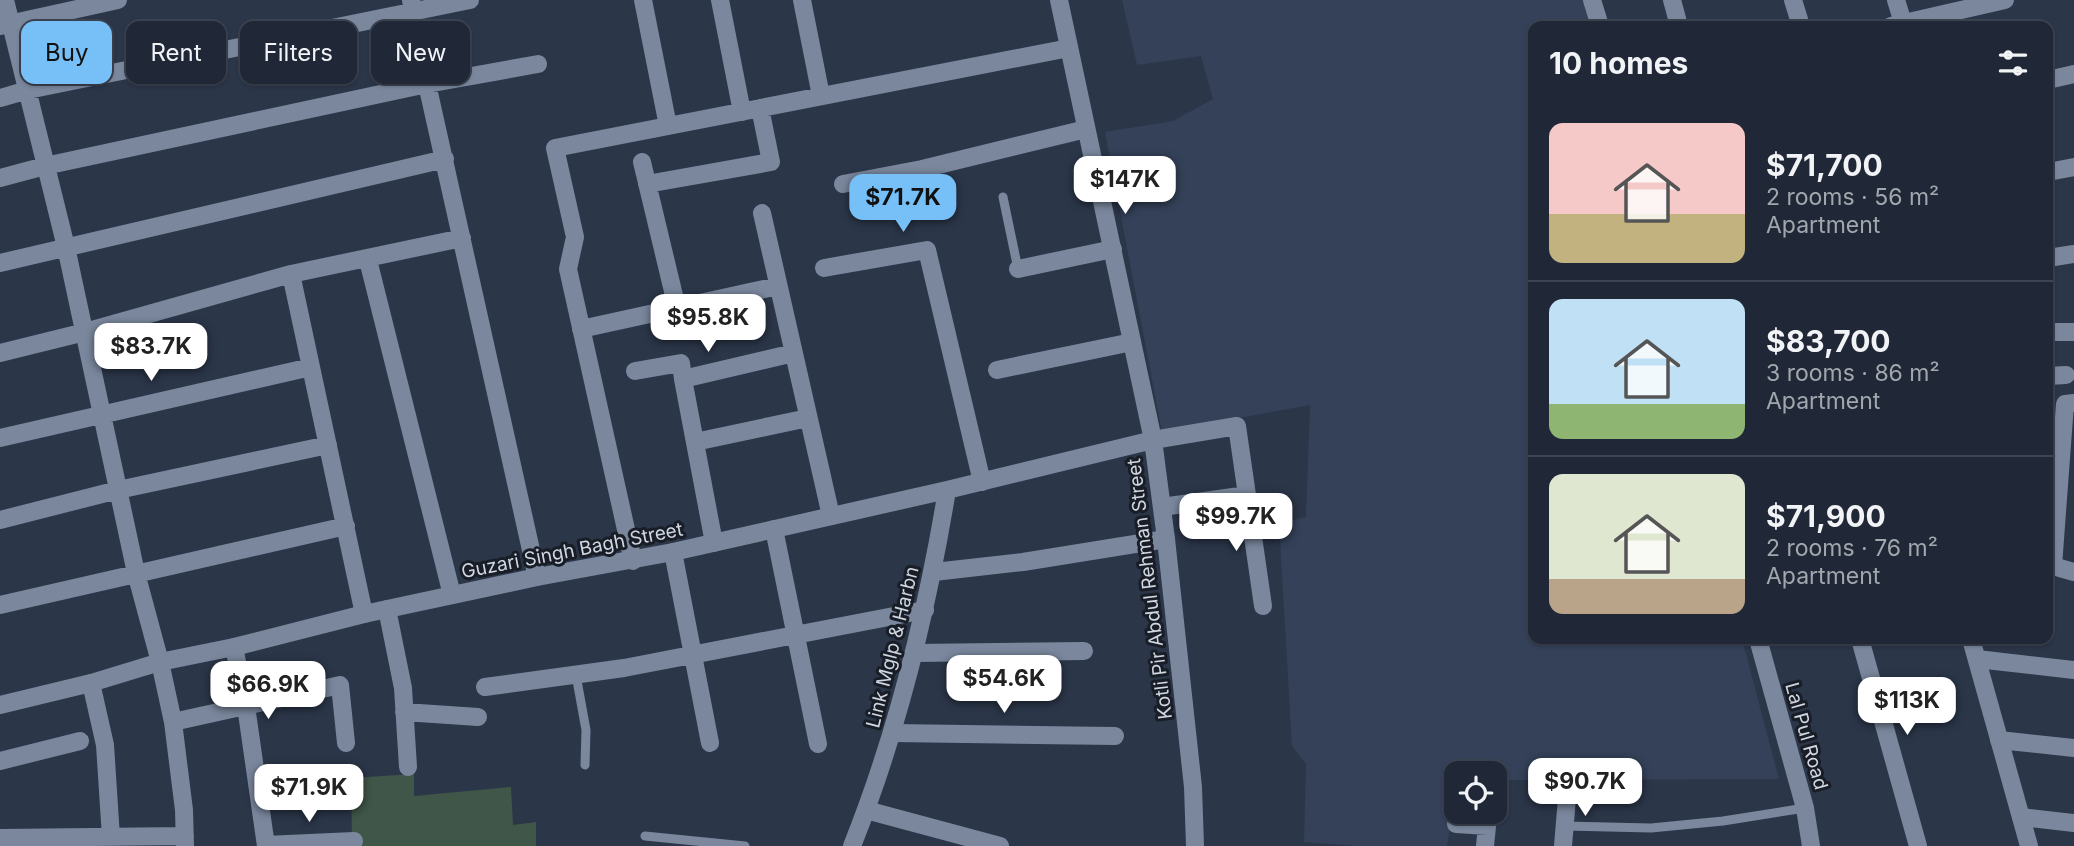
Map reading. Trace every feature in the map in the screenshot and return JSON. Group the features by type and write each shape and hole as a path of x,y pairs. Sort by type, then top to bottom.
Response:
{"street":[{"path":"0,838 111,837 185,841 184,810 173,722 136,573 66,247 28,90 4,24 5,0"},
{"path":"4,24 118,0"},
{"path":"0,98 412,6 470,0"},
{"path":"643,0 668,126"},
{"path":"647,184 771,162 751,110 720,0"},
{"path":"802,0 821,96"},
{"name":"Kotli Pir Abdul Rehman Street","path":"1059,0 1153,440 1194,787 1195,846"},
{"path":"1592,0 1598,21"},
{"path":"1672,0 1678,21"},
{"path":"1793,0 1799,21"},
{"path":"1896,0 1899,21"},
{"path":"1914,21 1985,2 2006,0"},
{"path":"633,561 568,269 575,237 555,148 1069,48"},
{"path":"470,76 538,64"},
{"path":"2053,79 2074,74"},
{"path":"0,178 427,84 537,577"},
{"path":"843,184 922,169 1086,129"},
{"path":"0,262 445,159"},
{"path":"642,162 677,308"},
{"path":"2053,171 2074,167"},
{"path":"762,213 831,516"},
{"path":"0,353 291,274 368,260 462,238"},
{"path":"1018,269 1112,249"},
{"path":"824,268 927,250 982,482"},
{"path":"2053,257 2074,254"},
{"path":"368,260 452,595"},
{"path":"291,274 363,614"},
{"path":"581,329 778,286"},
{"path":"2053,332 2074,332"},
{"path":"997,370 1132,342"},
{"path":"683,379 794,354"},
{"path":"635,371 681,363 714,543"},
{"path":"0,438 311,367"},
{"path":"2053,376 2066,375"},
{"path":"2053,544 2060,493 2055,443 2066,404 2074,403"},
{"path":"695,442 808,418"},
{"name":"Guzari Singh Bagh Street","path":"0,705 90,683 160,662 234,647 363,614 537,577 633,561 982,482 1153,440 1237,426 1247,495"},
{"path":"0,520 328,445"},
{"name":"Link Mglp & Harbn","path":"852,846 893,733 915,653 934,572 947,490"},
{"path":"1162,507 1247,495 1263,606"},
{"path":"0,606 346,526"},
{"path":"774,529 818,744"},
{"path":"934,572 1023,562 1166,539"},
{"path":"673,552 710,743"},
{"path":"2053,567 2074,572"},
{"path":"387,609 403,688 408,767"},
{"path":"485,687 624,668 925,610"},
{"name":"Lal Pul Road","path":"1759,644 1805,808 1811,846"},
{"path":"1861,644 1918,846"},
{"path":"1972,644 2029,846"},
{"path":"234,647 246,706 266,845 354,841"},
{"path":"915,653 1084,651"},
{"path":"1977,659 2074,670"},
{"path":"90,683 105,745 111,837"},
{"path":"173,722 340,685 346,743"},
{"path":"404,712 478,717"},
{"path":"893,733 1115,736"},
{"path":"1999,740 2074,748"},
{"path":"0,761 80,741"},
{"path":"1563,846 1569,786"},
{"path":"866,810 981,844 1000,846"},
{"path":"2021,817 2074,823"},
{"path":"1456,824 1487,827 1485,846"}],"lane":[{"path":"1003,197 1018,269"},
{"path":"576,675 586,730 585,765"},
{"path":"1565,826 1651,828 1723,821 1805,808"},
{"path":"645,836 745,846"}],"shaded area":[{"path":"1122,0 1586,0 1592,21 1528,21 1528,644 1743,644 1779,779 1507,780 1507,761 1444,761 1444,824 1450,824 1447,846 1356,846 1304,842 1306,764 1292,746 1279,523 1306,517 1310,405 1162,432 1105,132 1173,121 1213,99 1201,56 1137,65"}],"green space":[{"path":"414,774 414,796 511,787 513,825 536,822 536,846 352,846 351,778"}]}
